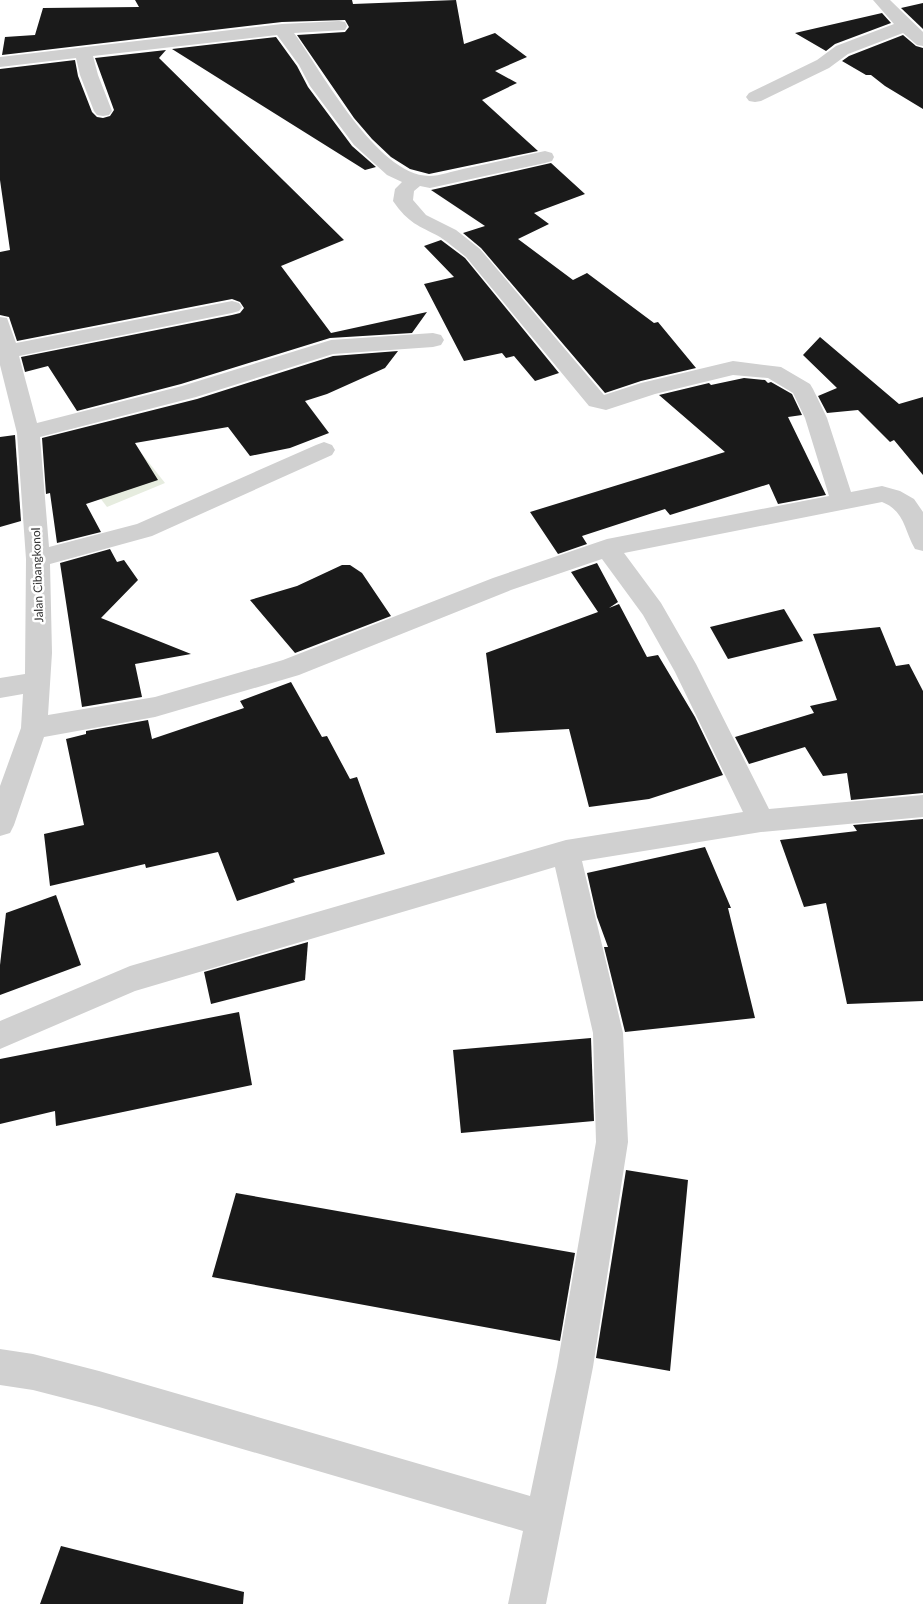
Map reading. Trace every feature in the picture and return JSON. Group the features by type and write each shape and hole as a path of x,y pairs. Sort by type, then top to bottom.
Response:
{"street":[{"path":"881,0 905,26 923,41"},
{"path":"0,62 282,29 339,26"},
{"path":"755,97 823,64 842,50 905,26"},
{"path":"282,29 308,65 316,82 360,141 394,171 415,180 430,182 545,157"},
{"path":"84,53 89,74 103,111"},
{"path":"415,180 405,189 403,201 419,219 448,234 473,253 597,401 606,402 649,388 733,368 773,372 802,389 816,418 842,501"},
{"path":"8,351 232,307"},
{"name":"Jalan Cibangkonol","path":"0,323 8,351 6,380 28,433 38,558 38,682 34,728 0,825"},
{"path":"28,433 188,392 330,347 433,340"},
{"path":"38,558 144,530 324,450"},
{"path":"34,728 155,707 290,668 502,584 607,548 882,494 896,496 906,505 917,520 923,543"},
{"path":"607,548 652,609 687,671 761,821"},
{"path":"0,688 38,682"},
{"path":"0,1035 130,979 566,852 761,821 923,806"},
{"path":"527,1604 575,1367 612,1142 608,1033 566,852"},
{"path":"0,1367 33,1372 99,1389 544,1520"}],"shaded area":[{"path":"142,454 165,483 107,507 85,478"}],"building":[{"path":"135,0 352,0 353,4 456,0 464,44 495,33 527,57 495,71 517,83 482,100 538,151 429,174 410,169 391,157 354,118 297,35 345,32 349,27 345,20 282,22 2,55 5,37 35,35 43,8 139,7"},
{"path":"923,3 923,29 901,8"},
{"path":"882,13 891,23 835,44 826,51 795,33"},
{"path":"903,35 916,46 923,48 923,109 885,86 871,75 866,75 842,61 849,56"},
{"path":"276,37 297,66 308,87 352,146 376,167 365,170 172,49"},
{"path":"166,50 159,58 344,240 281,266 331,333 427,312 412,333 330,338 181,384 77,411 48,366 25,372 21,357 232,315 240,313 244,308 240,302 232,299 17,341 9,317 0,315 0,252 10,250 0,180 0,69 75,60 78,76 92,112 97,117 103,118 110,116 114,110 95,58"},
{"path":"551,163 585,194 534,213 549,224 518,239 573,280 587,273 654,323 658,322 696,368 641,381 605,393 481,248 463,233 485,226 431,190"},
{"path":"441,240 465,258 559,373 535,381 514,356 506,358 502,353 464,361 424,284 454,277 424,246"},
{"path":"820,337 899,404 923,397 923,475 894,440 890,442 858,410 827,413 818,396 837,388 803,355"},
{"path":"398,351 385,368 327,394 305,401 329,433 290,448 250,456 228,427 135,443 158,480 86,504 101,532 57,543 50,493 46,494 42,438 197,399 333,356"},
{"path":"744,378 771,382 792,394 802,415 788,417 826,495 778,504 769,484 670,515 665,509 582,536 587,544 558,554 530,512 725,452 659,395 709,383 711,385"},
{"path":"15,435 21,521 0,527 0,437"},
{"path":"110,549 117,562 124,560 138,580 101,618 191,654 135,664 142,697 82,707 60,563"},
{"path":"597,563 618,602 609,608 619,604 647,657 658,655 695,717 723,775 649,799 589,807 569,729 496,733 486,653 598,612 571,572"},
{"path":"342,565 350,565 362,573 391,616 295,653 250,600 297,586"},
{"path":"784,609 803,641 728,659 710,627"},
{"path":"880,627 896,666 909,664 923,691 923,793 851,800 847,773 823,776 805,747 749,764 735,737 814,713 810,706 837,700 813,634"},
{"path":"291,682 322,737 327,736 350,779 357,777 385,854 293,879 295,882 237,901 218,852 146,868 145,864 50,886 44,834 84,825 66,739 86,734 86,731 148,720 152,739 244,708 240,701"},
{"path":"923,819 923,1001 847,1004 826,903 804,907 780,840 857,831 853,825"},
{"path":"705,847 731,908 728,908 755,1018 625,1032 604,947 608,947 597,917 587,873"},
{"path":"56,895 81,965 0,995 0,965 6,913"},
{"path":"308,942 305,980 211,1004 204,972"},
{"path":"239,1012 252,1085 56,1126 55,1111 0,1124 0,1059"},
{"path":"591,1038 594,1121 461,1133 453,1050"},
{"path":"626,1170 688,1180 670,1371 596,1358"},
{"path":"236,1193 575,1253 560,1341 212,1277"},
{"path":"61,1546 244,1592 243,1604 40,1604"}]}
